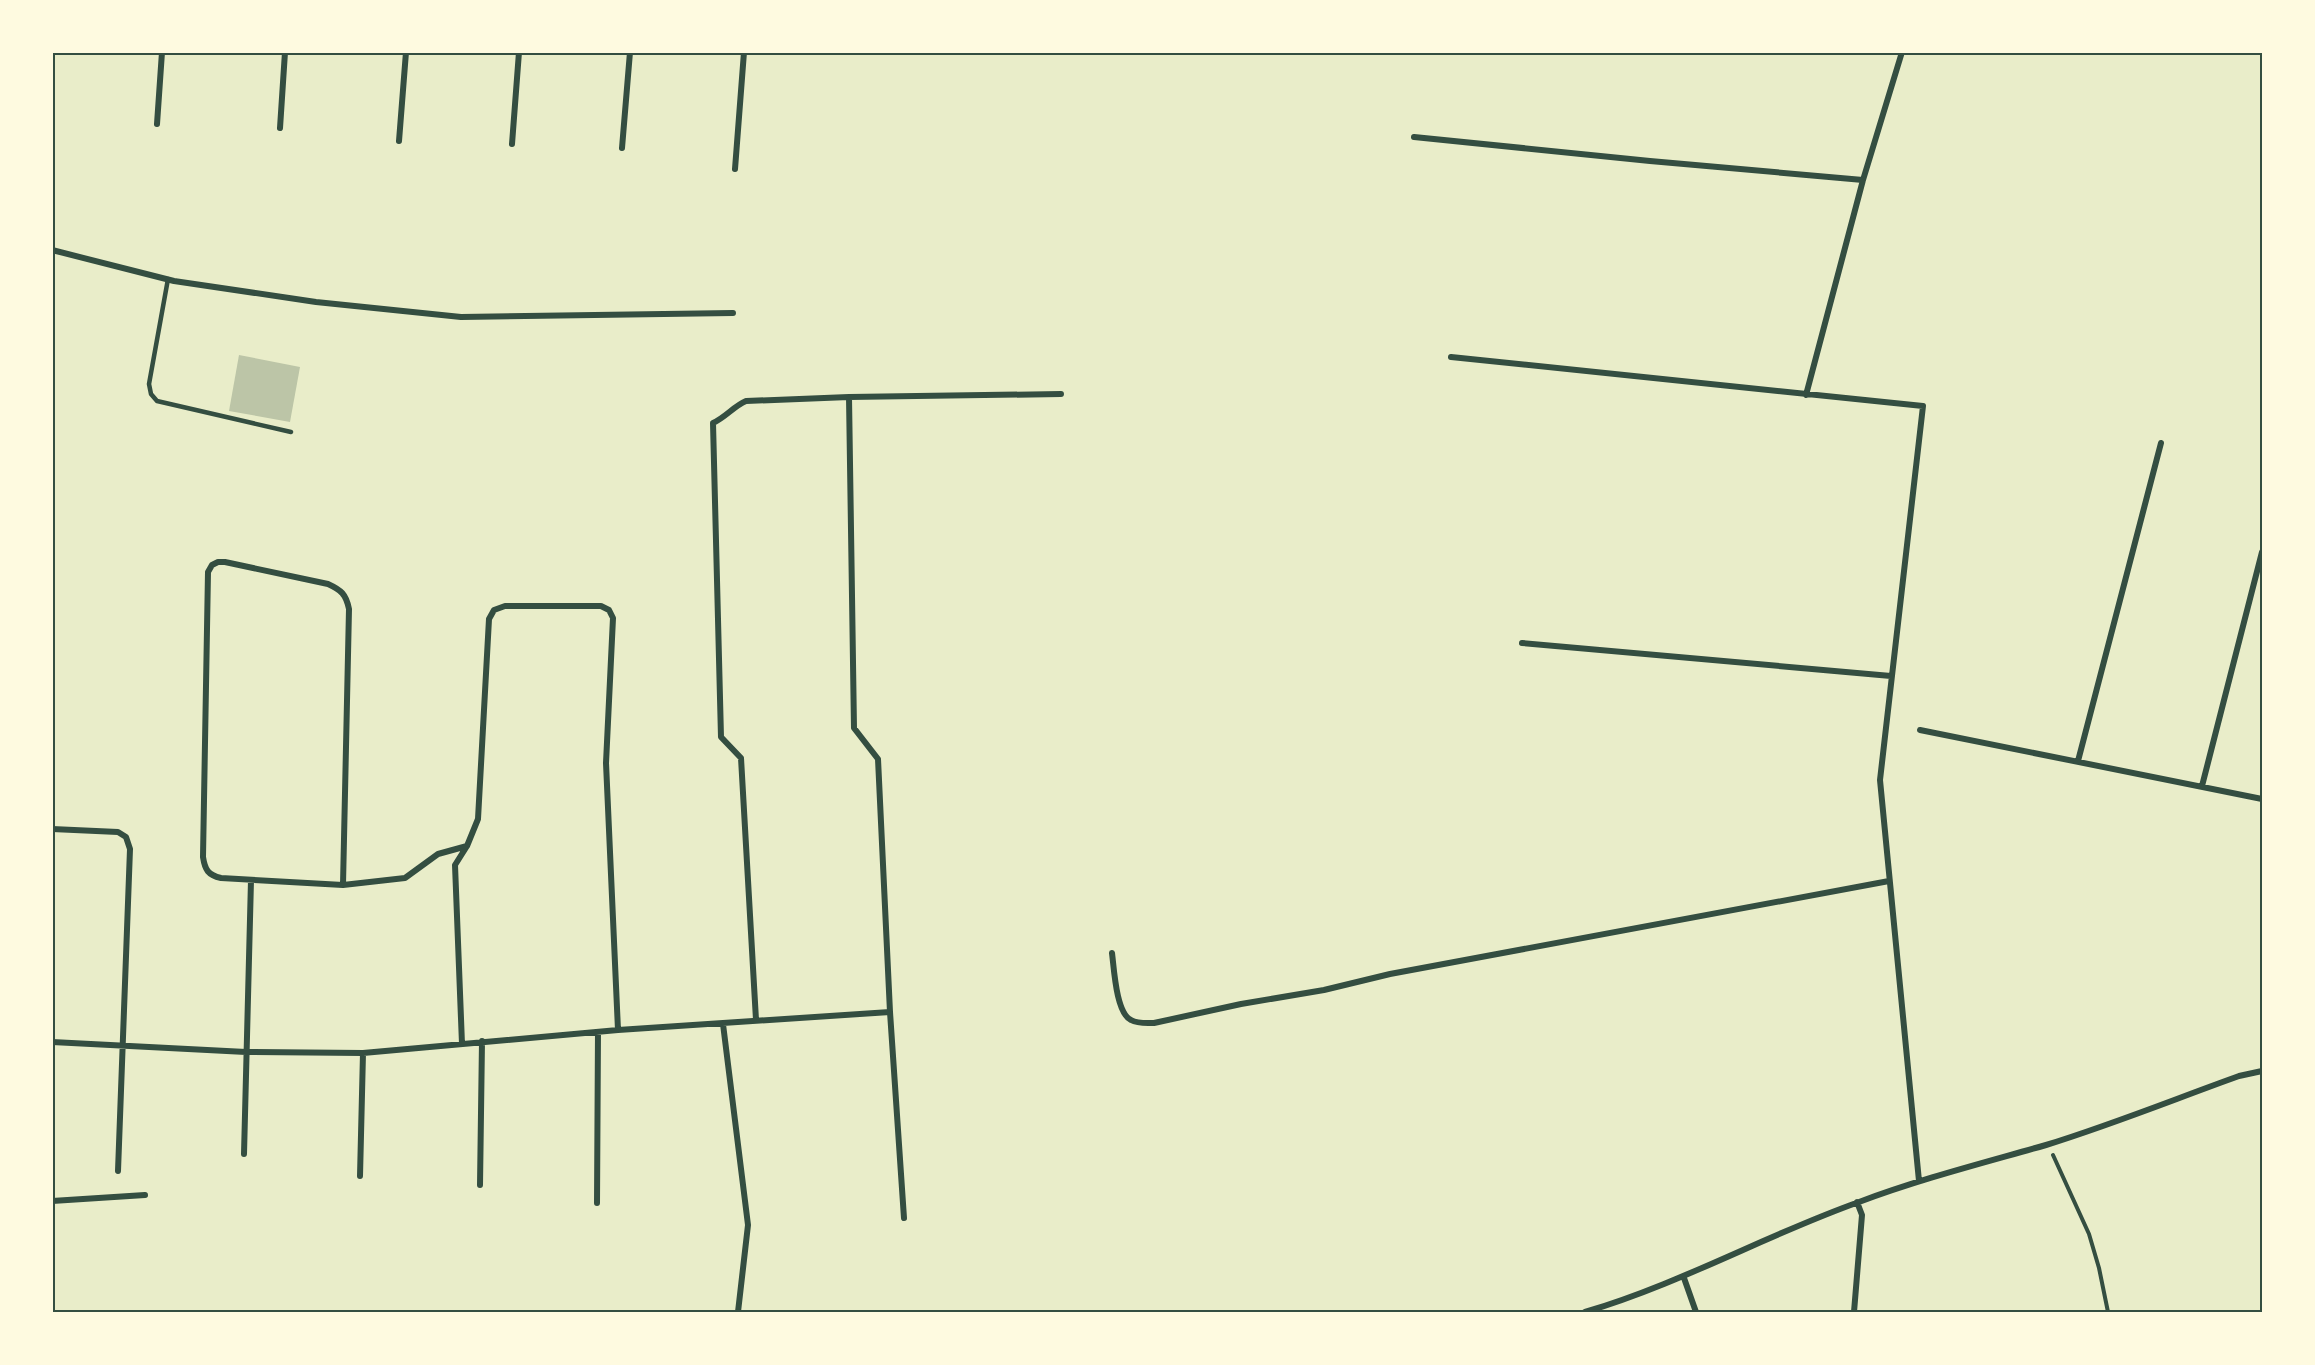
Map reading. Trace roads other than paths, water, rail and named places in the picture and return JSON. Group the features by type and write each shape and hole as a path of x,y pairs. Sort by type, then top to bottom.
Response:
{"street":[{"path":"157,124 162,52"},
{"path":"280,128 285,52"},
{"path":"399,141 406,52"},
{"path":"512,144 519,52"},
{"path":"622,148 630,52"},
{"path":"735,169 744,52"},
{"path":"1806,395 1863,180 1902,52"},
{"path":"1414,137 1863,180"},
{"path":"52,250 168,279 316,302 461,317 733,313"},
{"path":"1451,357 1923,406 1880,780 1888,881 1919,1181"},
{"path":"756,1020 741,758 721,737 713,423 724,418 738,404 746,400 1061,394"},
{"path":"849,397 854,728 878,759 890,1012 904,1218"},
{"path":"2078,761 2161,443"},
{"path":"2202,786 2262,552"},
{"path":"343,885 349,609 346,597 340,590 328,584 225,562 212,565 208,572 203,858 205,869 212,876 343,885 405,878 438,854 467,846"},
{"path":"462,1044 455,865 467,846 478,819 489,619 494,610 505,606 601,606 609,610 613,618 606,763 618,1030"},
{"path":"1522,643 1891,676"},
{"path":"1920,730 2262,799"},
{"path":"52,829 118,832 126,837 130,849 118,1171"},
{"path":"244,1154 250,880"},
{"path":"1112,953 1121,1011 1130,1020 1154,1023 1241,1004 1324,990 1389,974 1888,881"},
{"path":"52,1042 246,1052 363,1053 618,1030 890,1012"},
{"path":"723,1024 748,1225 738,1312"},
{"path":"597,1203 598,1032"},
{"path":"480,1185 482,1041"},
{"path":"360,1176 363,1053"},
{"path":"1585,1312 1626,1300 1684,1278 1857,1202 1919,1181 2048,1144 2239,1076 2262,1071"},
{"path":"52,1201 145,1195"},
{"path":"1854,1312 1862,1215 1857,1202"},
{"path":"1684,1278 1696,1312"}],"lane":[{"path":"168,279 149,384 151,394 157,401 291,432"}]}
